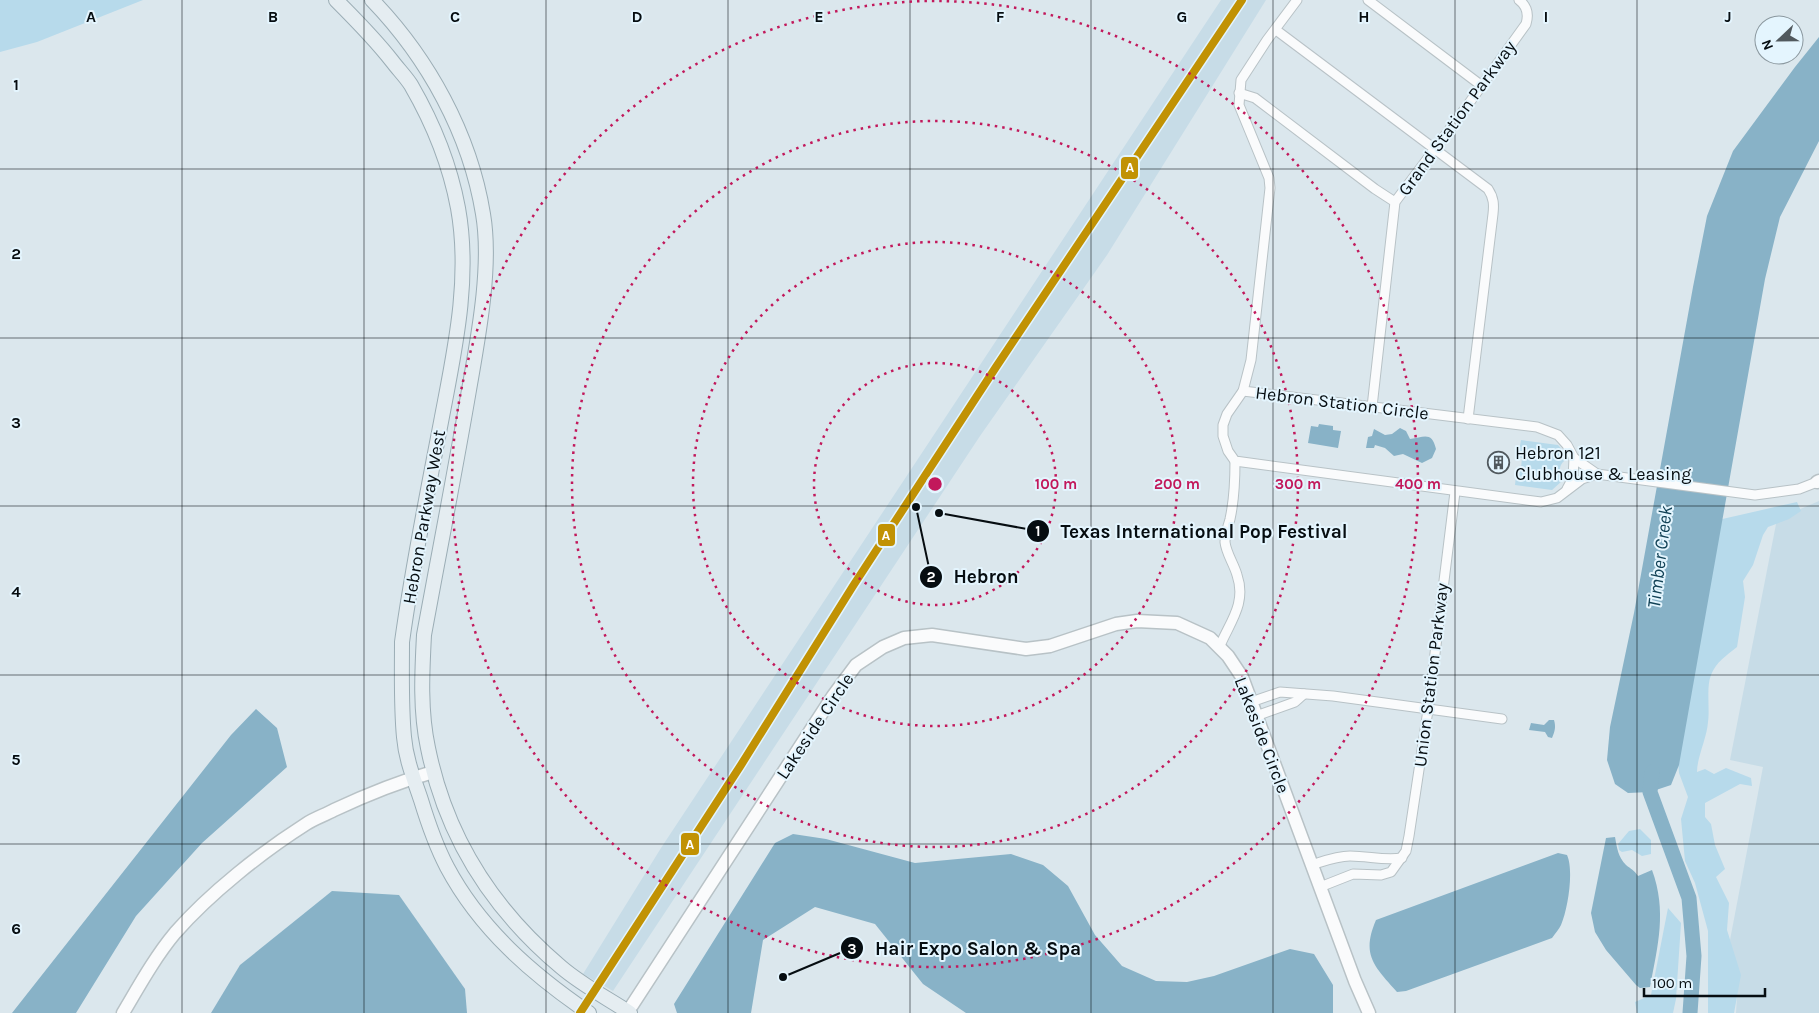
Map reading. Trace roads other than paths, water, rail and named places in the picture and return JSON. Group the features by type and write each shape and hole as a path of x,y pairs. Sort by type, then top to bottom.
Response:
{"main road":[{"name":"Hebron Parkway West","path":"336,0 368,32 410,83 429,120 449,171 459,216 462,281 452,365 402,642 401,682 404,739 412,778 447,868 489,929 541,979 586,1011"},
{"name":"Hebron Parkway West","path":"372,0 422,61 439,90 473,169 484,215 486,249 482,307 476,350 424,635 422,705 427,747 433,772 450,820 467,857 482,882 507,915 562,968 628,1013"}],"street":[{"path":"1244,391 1251,360 1270,188 1269,178 1239,105 1239,93 1241,80 1297,0"},
{"path":"1368,0 1482,86"},
{"name":"Grand Station Parkway","path":"1372,407 1395,202 1526,24 1527,10 1519,0"},
{"path":"1276,30 1488,189 1492,194 1494,202 1493,214 1468,419"},
{"path":"1239,93 1255,98 1395,202"},
{"name":"Hebron Station Circle","path":"1235,461 1228,452 1223,436 1223,425 1227,414 1244,391 1537,427 1558,435 1574,458 1597,474"},
{"path":"1567,489 1573,478 1574,458"},
{"path":"1219,648 1224,634 1235,617 1240,589 1238,575 1225,543 1230,519 1235,461 1455,492 1541,502 1557,498 1582,479 1597,474 1755,495 1774,494 1799,489 1818,482"},
{"name":"Union Station Parkway","path":"1402,858 1406,851 1409,836 1428,710 1455,492"},
{"name":"Lakeside Circle","path":"628,1013 833,696 856,665 865,658 883,647 904,638 932,635 1026,649 1050,646 1116,624 1137,621 1178,623 1210,638 1228,656 1242,677 1355,981 1369,1013"},
{"path":"1251,702 1280,692 1333,696 1502,719"},
{"path":"1256,716 1295,702 1304,694"},
{"path":"124,1013 141,982 175,934 215,893 258,858 307,823 358,798 433,772"},
{"path":"1312,865 1334,858 1350,856 1389,860 1402,858"},
{"path":"1320,887 1353,874 1381,875 1391,872 1402,858"}],"water":[{"path":"1819,37 1819,141 1780,217 1765,279 1679,765 1671,785 1650,792 1628,793 1615,784 1607,760 1610,727 1634,613 1707,216 1733,151 1797,65 1804,65 1804,56"},
{"path":"1319,424 1333,426 1333,430 1341,431 1338,448 1308,443 1311,426 1318,427"},
{"path":"1400,428 1406,431 1410,439 1430,437 1436,449 1432,458 1422,463 1403,454 1394,456 1385,448 1375,445 1374,448 1366,448 1368,437 1372,436 1374,429 1385,435 1392,434"},
{"path":"256,709 277,728 287,767 202,843 136,916 76,1013 12,1013 231,735"},
{"path":"1549,720 1554,720 1555,722 1552,738 1548,737 1545,732 1529,730 1531,723 1544,725"},
{"path":"793,834 826,839 915,863 1011,854 1043,865 1068,886 1095,935 1122,966 1156,981 1187,982 1214,976 1290,949 1314,954 1333,985 1333,1013 966,1013 923,984 875,924 815,907 763,940 751,1013 677,1013 674,1004 775,843"},
{"path":"1615,837 1618,852 1623,862 1638,876 1652,870 1657,885 1660,928 1650,987 1640,988 1636,985 1606,950 1595,932 1591,913 1606,838"},
{"path":"1558,853 1567,855 1570,880 1564,918 1552,938 1406,991 1397,992 1376,967 1370,951 1370,942 1376,920"},
{"path":"332,891 399,895 465,989 467,1013 211,1013 240,965"}],"waterway":[{"name":"Timber Creek","path":"1652,772 1650,792 1689,898 1694,956 1690,1013"}],"place":[{"name":"Hebron 121 Clubhouse & Leasing","path":"1499,463"},
{"name":"Hebron","path":"916,507"},
{"name":"Texas International Pop Festival","path":"939,513"},
{"name":"Hair Expo Salon & Spa","path":"783,977"}]}
